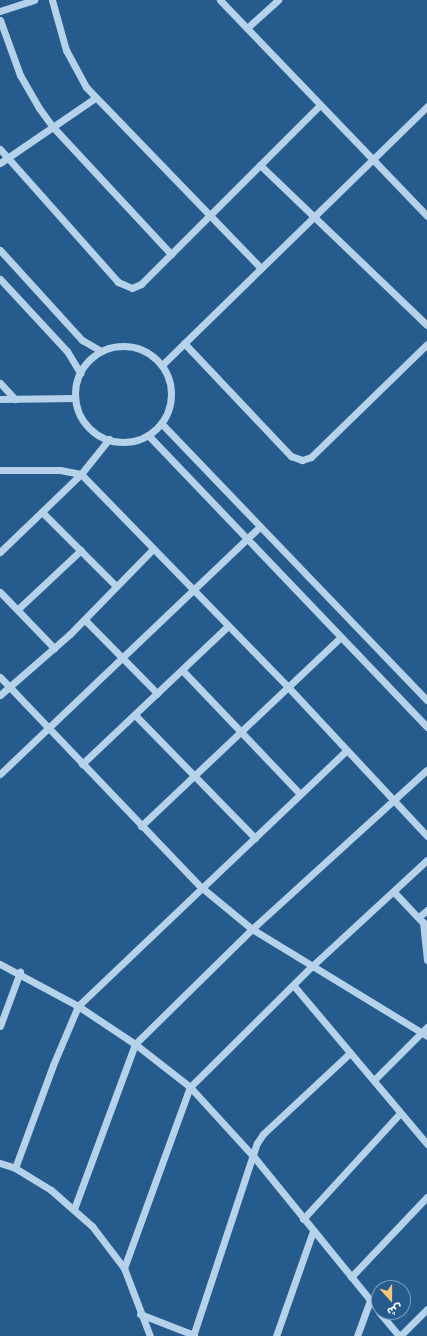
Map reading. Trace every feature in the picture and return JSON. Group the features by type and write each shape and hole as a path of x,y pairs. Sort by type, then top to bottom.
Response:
{"street":[{"path":"0,10 34,0"},
{"path":"52,0 72,63 95,98 261,268"},
{"path":"220,0 427,216"},
{"path":"246,28 278,0"},
{"path":"0,20 20,75 52,126 171,254"},
{"path":"0,164 52,126 95,98"},
{"path":"0,149 122,285 137,287 320,105"},
{"path":"162,365 427,106"},
{"path":"260,165 427,325"},
{"path":"0,250 82,340 101,351"},
{"path":"0,280 67,351 80,373"},
{"path":"184,343 290,456 302,460 311,457 427,344"},
{"path":"129,346 147,352 162,365 171,388 169,406 161,423 148,435 136,440 109,439 97,434 86,424 79,412 75,398 80,373 88,361 101,351 129,346"},
{"path":"0,383 15,399"},
{"path":"0,399 75,398"},
{"path":"161,423 427,700"},
{"path":"148,435 427,727"},
{"path":"0,552 81,474 109,439"},
{"path":"0,470 60,470 81,474 289,688 346,751 427,836"},
{"path":"42,512 116,586"},
{"path":"0,774 193,588 260,526"},
{"path":"0,695 85,620 153,549"},
{"path":"18,609 81,550"},
{"path":"0,592 54,648"},
{"path":"85,620 157,692"},
{"path":"82,764 228,626"},
{"path":"141,826 289,688 341,637"},
{"path":"182,670 300,794"},
{"path":"0,677 201,887 252,929 311,967 424,1035"},
{"path":"136,714 255,838"},
{"path":"15,1168 53,1065 78,1006 201,887 255,838 346,751"},
{"path":"74,1209 135,1044 252,929 427,770"},
{"path":"124,1268 190,1087 294,986 311,967 427,860"},
{"path":"394,892 423,922"},
{"path":"427,910 423,922 427,960"},
{"path":"0,964 20,972 78,1006 135,1044 190,1087 254,1157 370,1301 357,1336"},
{"path":"0,1026 20,972"},
{"path":"294,986 427,1144"},
{"path":"374,1080 424,1035 427,1027"},
{"path":"140,1314 194,1335 254,1157 257,1144 264,1134 350,1053"},
{"path":"303,1219 400,1113"},
{"path":"0,1164 15,1168 51,1190 92,1226 124,1268 140,1314 150,1336"},
{"path":"351,1277 427,1197"},
{"path":"276,1336 313,1231"},
{"path":"386,1320 400,1336 427,1309"}]}
